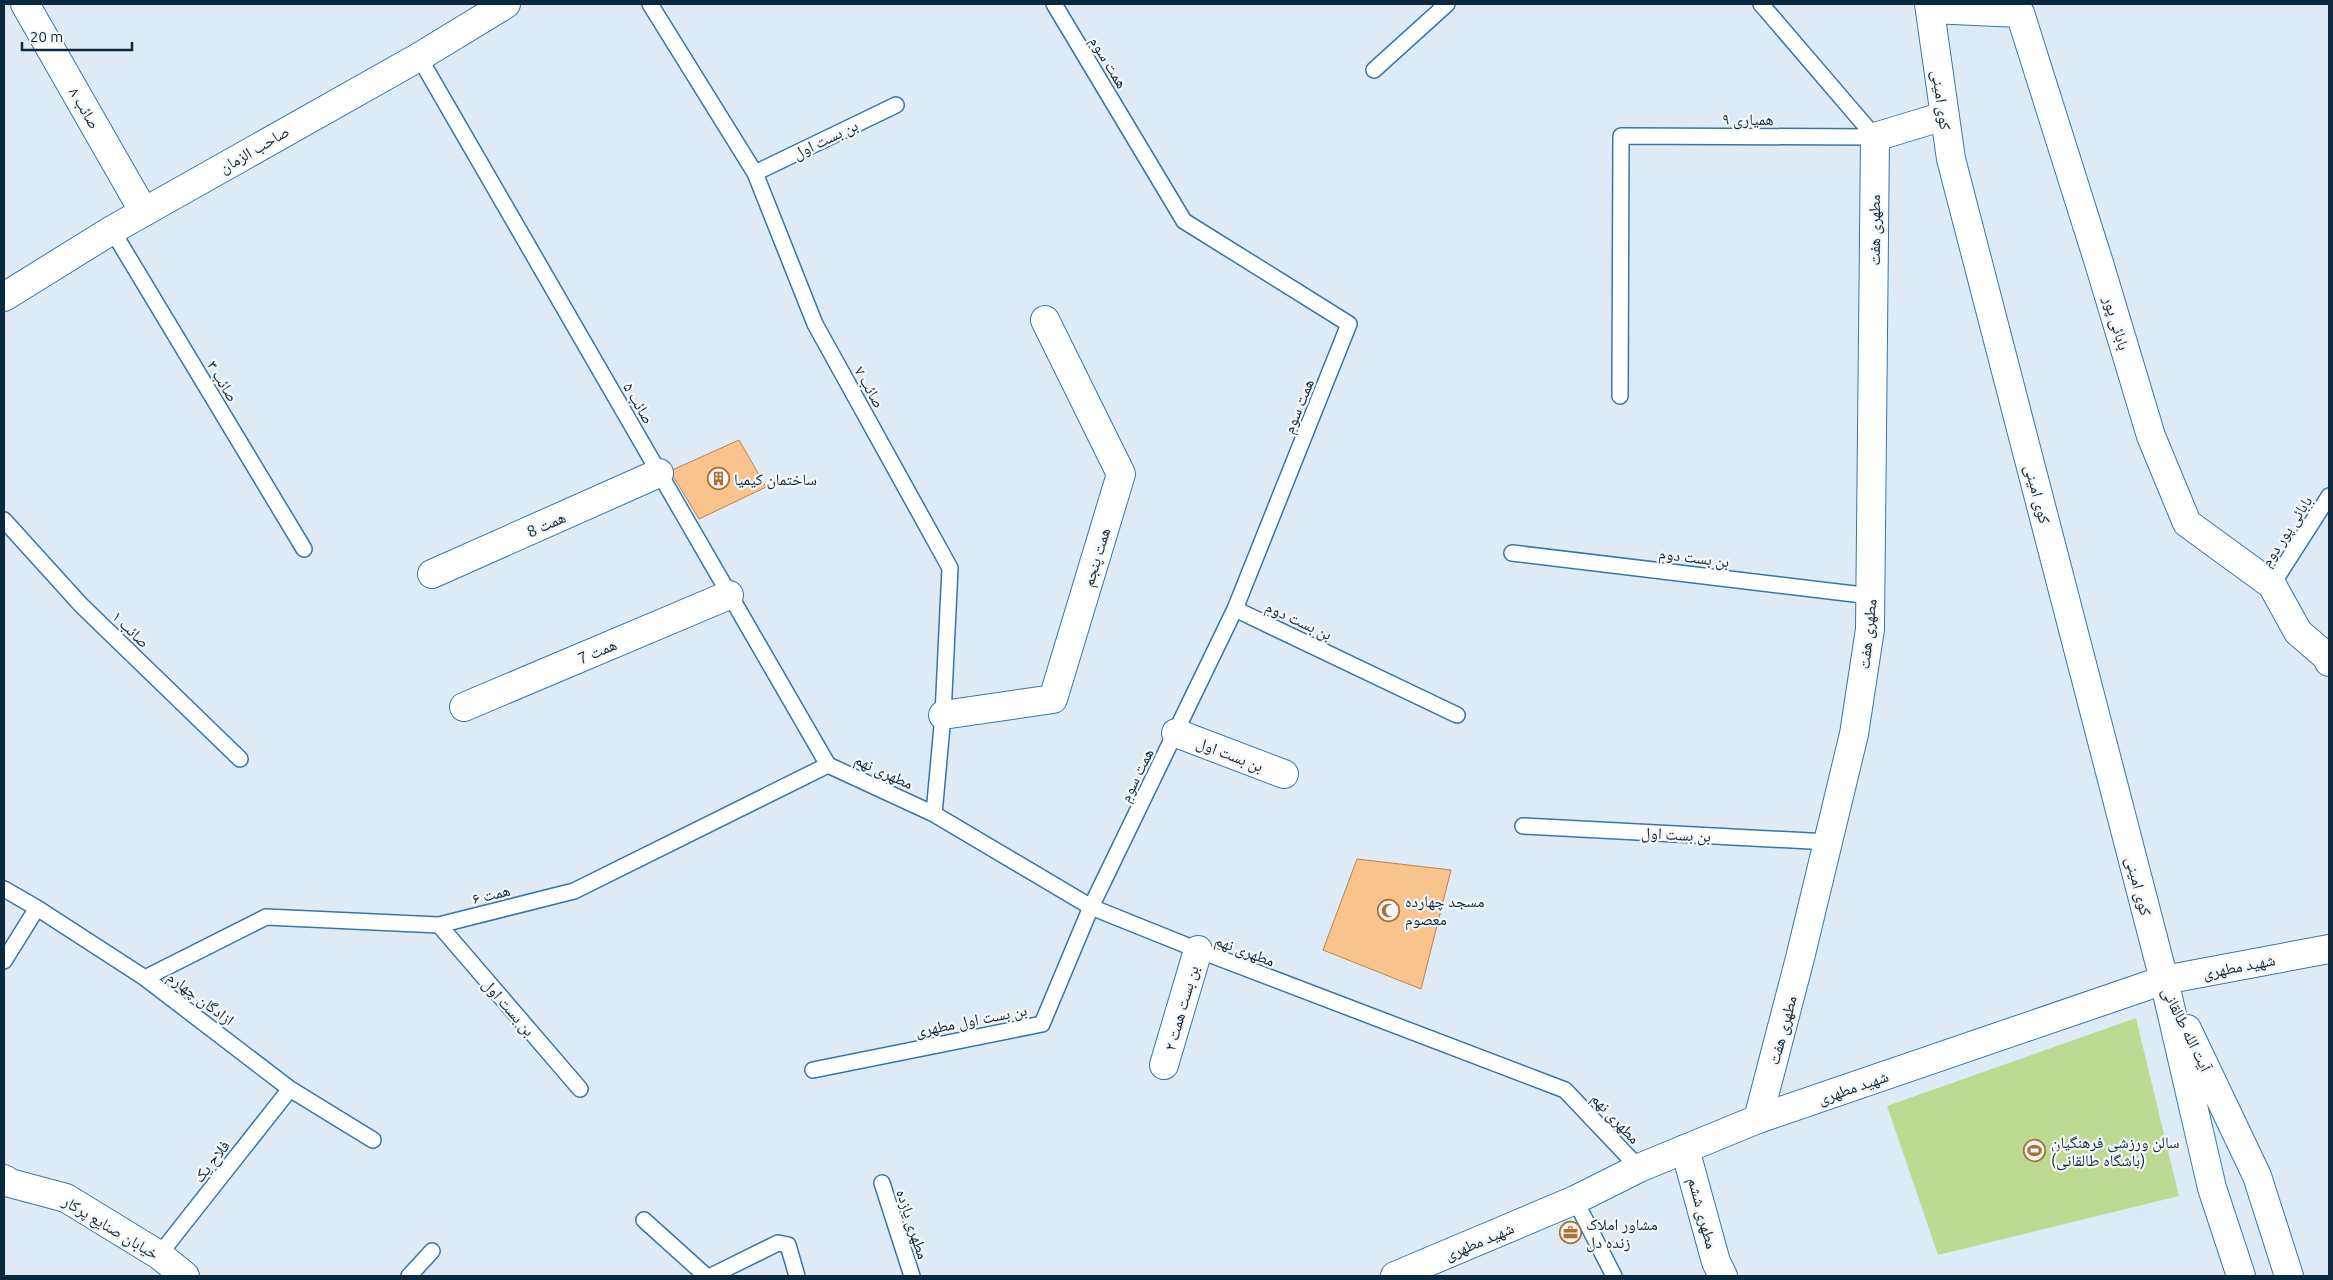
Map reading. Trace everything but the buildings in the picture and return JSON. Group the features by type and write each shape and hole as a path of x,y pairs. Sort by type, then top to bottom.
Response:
{"street":[{"name":"صائب ۸","path":"26,4 144,212"},
{"name":"صاحب الزمان","path":"4,297 112,230 419,57 506,4"},
{"name":"کوی امینی","path":"1930,7 1951,159 2164,980"},
{"name":"بابائی پور","path":"1930,7 2020,13 2099,263 2151,436 2187,523 2272,586 2298,632 2329,659"},
{"path":"1875,137 1944,116"},
{"name":"مطهری هفت","path":"1758,1119 1829,842 1854,734 1870,628 1875,137"},
{"name":"همت پنجم","path":"943,714 1053,698 1121,474 1045,320"},
{"name":"همت 8","path":"432,574 659,473"},
{"name":"همت 7","path":"464,707 730,595"},
{"name":"بن بست اول","path":"1176,733 1284,774"},
{"name":"شهید مطهری","path":"1395,1276 1428,1270 1640,1168 1758,1119 2164,980 2329,948"},
{"name":"بن بست همت ۲","path":"1164,1066 1198,950"},
{"name":"آیت الله طالقانی","path":"2164,980 2212,1188 2241,1276"},
{"name":"آیت الله طالقانی","path":"2164,980 2257,1176 2289,1276"},
{"name":"مطهری ششم","path":"1685,1149 1716,1262 1723,1276"},
{"name":"خیابان صنایع پرکار","path":"6,1184 66,1198 159,1255 185,1276"}],"lane":[{"name":"صائب ۷","path":"650,4 755,173 815,324 950,568 943,714 934,814"},
{"name":"همت سوم","path":"1054,4 1184,221 1349,324 1235,609 1091,907"},
{"path":"1374,70 1447,4"},
{"path":"1762,4 1875,137"},
{"name":"صائب ۵","path":"419,57 828,765"},
{"name":"بن بست اول","path":"755,173 896,105"},
{"name":"همیاری ۹","path":"1620,396 1621,136 1875,137"},
{"name":"صائب ۳","path":"112,230 304,549"},
{"name":"بابائی پور دوم","path":"2272,586 2329,496"},
{"name":"صائب ۱","path":"4,520 80,605 240,759"},
{"name":"بن بست دوم","path":"1512,553 1871,596"},
{"name":"بن بست دوم","path":"1235,609 1456,715"},
{"name":"مطهری نهم","path":"828,765 934,814 1091,907 1198,950 1565,1090 1640,1168"},
{"name":"همت ۶","path":"145,978 266,917 438,925 574,891 828,765"},
{"name":"بن بست اول","path":"1523,826 1829,842"},
{"name":"ازادگان چهارم","path":"4,890 37,908 145,978 290,1089 373,1140"},
{"name":"بن بست اول مطهری","path":"813,1070 1042,1024 1091,907"},
{"path":"4,961 37,908"},
{"name":"بن بست اول","path":"438,925 580,1089"},
{"name":"فلاح یک","path":"159,1255 290,1089"},
{"name":"مطهری یازده","path":"882,1183 912,1276"},
{"path":"1575,1200 1614,1276"},
{"path":"644,1220 706,1276"},
{"path":"711,1276 778,1244 788,1245 797,1276"},
{"path":"409,1276 432,1251"}],"green space":[{"name":"سالن ورزشی فرهنگیان (باشگاه طالقانی)","path":"2136,1018 2179,1196 1938,1255 1887,1106"}],"place":[{"name":"ساختمان کیمیا","path":"718,479"},
{"name":"مسجد چهارده معصوم","path":"1389,910"},
{"name":"سالن ورزشی فرهنگیان (باشگاه طالقانی)","path":"2035,1151"},
{"name":"مشاور املاک زنده دل","path":"1570,1233"}]}
